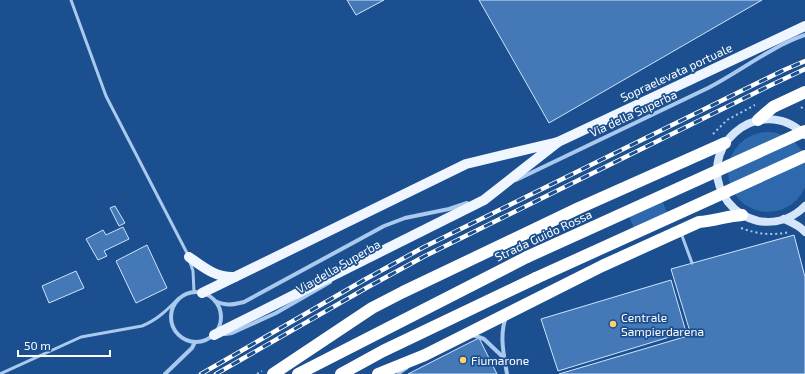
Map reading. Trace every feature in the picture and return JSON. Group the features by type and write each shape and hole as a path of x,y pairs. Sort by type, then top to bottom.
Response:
{"highway":[{"path":"758,120 773,107 805,92"},
{"name":"Strada Guido Rossa","path":"298,374 527,257 805,131"},
{"path":"273,374 372,308 397,295 579,208 725,143"},
{"path":"341,374 383,351 536,278 805,156"},
{"path":"378,374 425,356 602,266 700,222 742,215"}],"main road":[{"name":"Sopraelevata portuale","path":"558,142 805,26"},
{"path":"198,292 237,276 466,164 558,142"},
{"path":"214,335 484,200 558,142"},
{"path":"189,256 213,273 224,276 237,276"}],"street":[{"name":"Via della Superba","path":"214,335 232,333 276,313 467,203 723,81 778,46 805,35"},
{"path":"805,135 799,129 786,122 772,119 758,120 748,123 739,128 725,143 719,156 717,169 718,182 723,195 731,206 742,215 753,220 766,222 784,220 797,213 805,206"},
{"name":"Via della Superba","path":"215,301 224,305 244,302 384,226 405,218 450,209 467,203"},
{"path":"784,220 795,224 802,228 805,232"},
{"path":"198,292 209,296 215,301 219,306 221,320 219,328 214,335 207,340 195,342 185,340 178,335 171,322 171,313 179,298 186,294 198,292"},
{"path":"507,314 504,322 502,337 507,374"},
{"path":"467,334 484,339 504,358"},
{"path":"165,374 192,348 195,342"}],"lane":[{"path":"71,0 106,96 189,256 198,292"},
{"path":"680,231 692,263"},
{"path":"0,374 81,337 142,326 150,323 161,316 179,298"},
{"path":"398,374 425,356"}],"shaded area":[{"path":"768,132 783,135 796,144 805,157 808,172 805,187 796,200 783,209 768,212 753,209 740,200 731,187 728,172 731,157 740,144 753,135"},
{"path":"660,195 668,215 635,230 626,210"}],"building":[{"path":"347,0 384,0 356,15"},
{"path":"479,0 762,0 549,123"},
{"path":"115,206 125,223 119,226 110,208"},
{"path":"123,227 129,239 104,251 107,256 98,260 86,239 103,230 106,235"},
{"path":"794,235 805,277 805,374 559,374 691,335 671,269"},
{"path":"147,245 167,288 136,303 116,261"},
{"path":"76,271 84,288 49,303 42,286"},
{"name":"Centrale Sampierdarena","path":"671,280 686,332 558,371 541,319"},
{"name":"Fiumarone","path":"479,338 497,374 408,374 463,346"}],"railway":[{"path":"201,374 424,247 805,61"},
{"path":"216,374 425,256 805,69"}],"place":[{"name":"Centrale Sampierdarena","path":"613,324"},
{"name":"Fiumarone","path":"463,360"}]}
